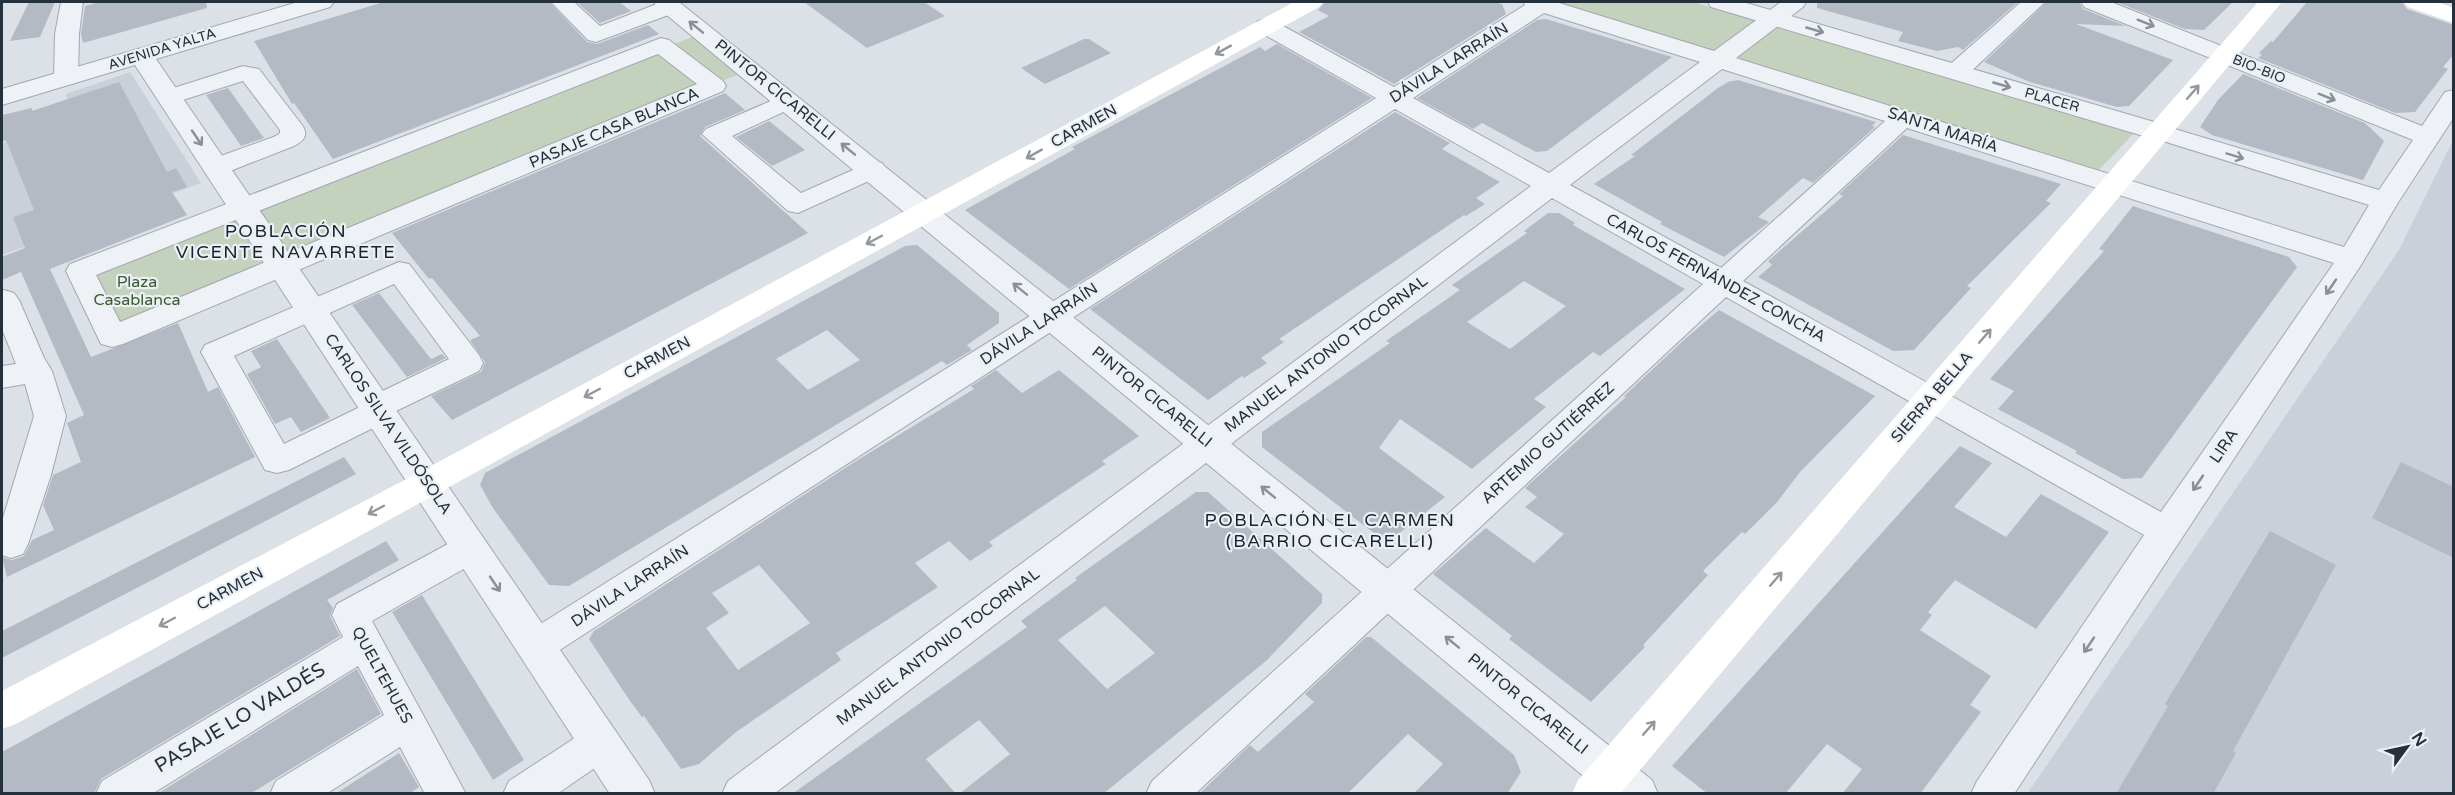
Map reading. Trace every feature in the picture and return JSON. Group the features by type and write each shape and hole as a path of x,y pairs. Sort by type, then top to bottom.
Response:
{"main road":[{"name":"CARMEN","path":"2,711 428,483 1311,2"},
{"name":"SIERRA BELLA","path":"1614,786 1930,399 2270,2"},
{"path":"2416,2 2454,15"}],"street":[{"path":"66,78 67,34 72,2"},
{"name":"AVENIDA YALTA","path":"2,97 322,2"},
{"path":"562,2 596,34 668,4"},
{"name":"PLACER","path":"1719,2 1784,10 1956,72 2385,201"},
{"path":"1956,72 2034,2"},
{"name":"BIO-BIO","path":"2092,2 2425,136"},
{"name":"SANTA MARÍA","path":"1538,3 2351,259"},
{"name":"DÁVILA LARRAÍN","path":"536,645 1394,98 1538,3"},
{"name":"PINTOR CICARELLI","path":"668,4 1388,590 1614,786"},
{"name":"MANUEL ANTONIO TOCORNAL","path":"742,794 1784,10"},
{"name":"CARLOS FERNÁNDEZ CONCHA","path":"1266,26 2166,531"},
{"name":"PASAJE CASA BLANCA","path":"661,45 714,86 282,265 112,338 80,271 661,45"},
{"name":"CARLOS SILVA VILDÓSOLA","path":"141,55 634,794"},
{"path":"170,97 243,73 250,74 293,130 293,136 285,141 216,167"},
{"name":"LIRA","path":"1991,794 2351,259 2425,136 2454,97"},
{"path":"787,100 715,134 798,205 873,169"},
{"name":"ARTEMIO GUTIÉRREZ","path":"1166,794 1903,118"},
{"path":"399,271 468,363 378,409 277,461 216,352 399,271"},
{"path":"4,300 30,361 37,371 50,416 34,476 11,544"},
{"path":"2,377 37,371"},
{"name":"QUELTEHUES","path":"443,792 408,721 350,615 471,548"},
{"name":"PASAJE LO VALDÉS","path":"116,794 364,644"},
{"path":"290,794 408,721"},
{"path":"523,794 601,742"}],"shaded area":[{"path":"130,72 201,183 2,255 2,143 75,125 66,94"},
{"path":"2453,140 2453,793 2027,794 2399,250"}],"green space":[{"path":"1554,2 1693,2 2135,132 2098,171"},
{"name":"Plaza Casablanca","path":"692,37 737,75 261,268 119,333 92,275"}],"building":[{"path":"29,2 55,2 40,37 10,41"},
{"path":"100,2 206,2 207,8 83,43 81,34 85,6"},
{"path":"384,2 549,2 587,42 597,44 648,25 659,34 333,159 294,103 292,104 254,41"},
{"path":"577,2 619,2 631,11 600,23"},
{"path":"804,2 924,2 945,16 867,48"},
{"path":"1325,2 1494,2 1502,4 1506,14 1394,84 1299,32 1329,16 1318,10"},
{"path":"1817,2 2018,2 1963,50 1958,47 1937,51 1898,41 1903,32 1817,8"},
{"path":"2047,2 2079,2 2083,9 2126,26 2076,24 2173,60 2129,106 2117,107 2030,82 1984,62"},
{"path":"2116,2 2233,2 2204,30 2185,29"},
{"path":"2307,2 2402,2 2407,9 2454,25 2454,54 2443,67 2448,69 2415,112 2395,113 2258,58 2262,55 2259,53 2271,41 2273,42"},
{"path":"1546,19 1672,57 1547,151 1536,152 1482,123 1473,129 1417,98 1537,20"},
{"path":"1084,39 1089,39 1111,53 1045,84 1021,68"},
{"path":"1277,44 1372,98 1069,289 965,210 1075,149 1072,147 1260,47 1265,51"},
{"path":"2243,74 2365,123 2384,141 2363,180 2212,135 2200,127 2218,100"},
{"path":"1738,80 1876,122 1872,126 1875,127 1813,183 1803,178 1758,217 1769,222 1724,257 1660,224 1662,222 1594,184 1635,156 1631,155 1718,88 1728,82"},
{"path":"119,82 167,172 176,168 187,187 172,192 187,215 50,269 91,357 178,323 208,392 218,387 255,457 7,577 2,557 12,560 24,556 32,540 54,530 43,505 53,475 81,462 67,423 84,415 21,272 2,280 2,257 25,248 13,217 34,210 6,140 2,142 2,115 32,108 32,111"},
{"path":"228,88 264,138 241,146 206,95"},
{"path":"725,93 745,110 705,127 700,136 808,233 452,420 431,396 481,372 485,362 470,340 480,336 392,233"},
{"path":"1395,112 1450,143 1442,149 1500,182 1476,198 1485,204 1466,216 1464,215 1279,339 1284,342 1261,358 1267,363 1244,378 1242,376 1208,400 1090,309"},
{"path":"769,121 805,150 772,166 736,137"},
{"path":"1903,135 2061,184 2046,201 2051,203 1967,286 1971,288 1914,350 1893,351 1758,277 1772,265 1768,261 1843,196 1839,194"},
{"path":"2133,206 2289,257 2297,267 2142,478 2123,479 2075,453 2077,451 1998,409 2014,391 1990,379 2104,251 2099,249"},
{"path":"1548,213 1559,213 1575,223 1573,225 1685,289 1600,356 1593,352 1534,399 1546,407 1472,469 1400,419 1379,448 1445,497 1387,543 1262,447 1262,432 1390,343 1386,341 1460,290 1452,285 1527,233 1524,231","holes":["1524,281 1566,306 1510,349 1467,322"]},
{"path":"917,245 999,313 999,323 967,345 972,350 947,365 942,361 569,586 549,585 493,508 480,485 485,473 905,246","holes":["827,330 860,360 808,390 776,359"]},
{"path":"379,293 431,359 442,354 446,358 407,377 352,305"},
{"path":"1719,310 1875,396 1800,472 1778,501 1745,534 1742,532 1703,571 1708,575 1643,645 1645,647 1591,702 1509,639 1512,636 1433,574 1486,528 1534,563 1564,534 1525,507 1537,497 1525,488"},
{"path":"277,339 330,418 301,432 291,417 275,424 247,374 261,367 251,351"},
{"path":"996,370 1022,393 1059,370 1139,436 1102,461 1106,464 989,542 993,546 970,561 949,541 915,563 938,587 836,653 841,660 736,732 699,764 681,769 644,716 642,717 630,701 589,639 594,631 856,461 974,389 971,386","holes":["759,565 810,623 738,670 706,628 729,613 712,593"]},
{"path":"1960,446 1992,463 1954,507 2006,537 2041,494 2109,532 2036,629 1955,580 1928,612 1932,615 1920,630 1991,676 1970,705 1981,712 1920,794 1842,794 1862,769 1827,744 1785,794 1708,794 1672,766"},
{"path":"344,457 356,474 2,658 2,631"},
{"path":"2401,462 2454,487 2454,558 2372,518"},
{"path":"1196,492 1208,492 1322,594 1322,603 1266,661 1103,794 959,794 1010,754 979,720 926,759 956,794 792,794 1027,627 1021,621 1077,580 1075,578","holes":["1105,606 1155,653 1107,689 1058,640"]},
{"path":"2270,531 2336,565 2233,751 2236,753 2213,794 2116,794 2168,706 2165,704"},
{"path":"386,541 399,560 327,600 333,608 330,616 340,636 101,779 94,794 2,794 2,752"},
{"path":"422,595 524,760 493,780 392,612"},
{"path":"1366,637 1371,637 1514,755 1521,772 1507,794 1413,794 1443,764 1408,734 1347,794 1199,794 1250,745 1258,752 1314,702 1305,694"},
{"path":"357,669 381,714 250,794 157,794"},
{"path":"399,753 419,787 409,794 335,794"}],"district":[{"name":"POBLACIÓN VICENTE NAVARRETE","path":"286,241"},
{"name":"POBLACIÓN EL CARMEN (BARRIO CICARELLI)","path":"1330,530"}]}
